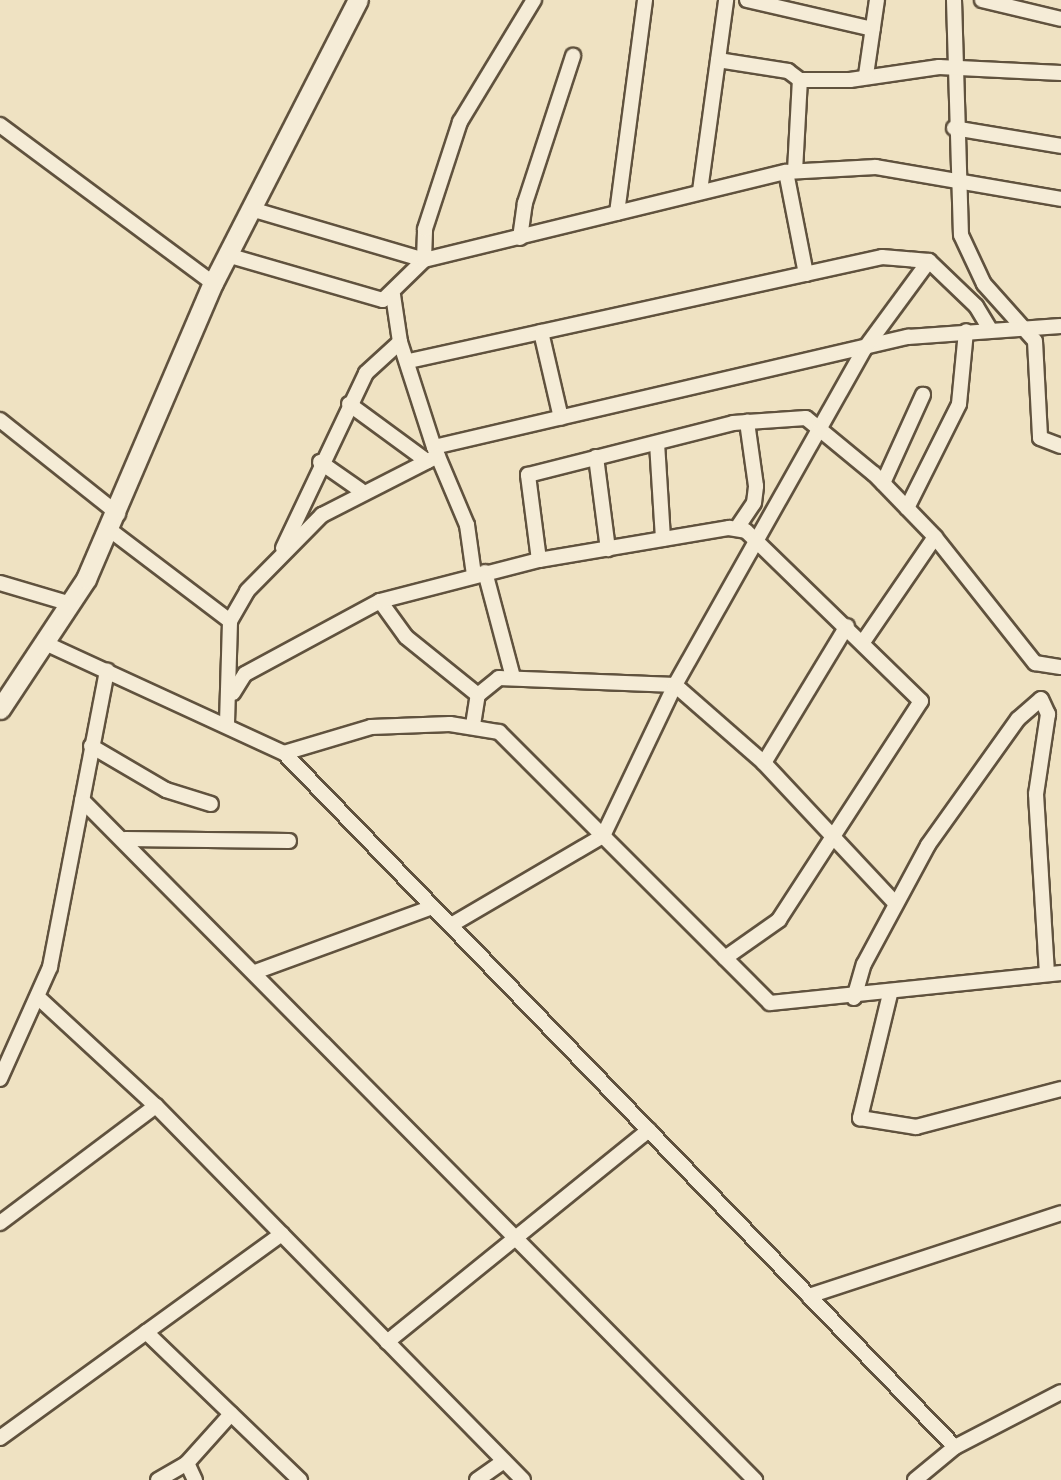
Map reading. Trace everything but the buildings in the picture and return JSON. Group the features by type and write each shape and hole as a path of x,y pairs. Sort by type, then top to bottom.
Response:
{"main road":[{"path":"3,700 47,644 114,522 213,283 358,0"}],"street":[{"path":"228,255 372,300 393,295 424,260 425,229 460,122 534,0"},
{"path":"617,213 645,0"},
{"path":"700,191 726,0"},
{"path":"747,0 873,29"},
{"path":"866,75 877,0"},
{"path":"954,0 949,67 954,128 952,179 967,255 984,284 1022,327 1038,352 1040,438 1061,446"},
{"path":"982,0 1061,19"},
{"path":"520,237 525,204 573,56"},
{"path":"718,60 788,71 800,80 949,67 1061,73"},
{"path":"800,80 790,172 806,274"},
{"path":"0,125 213,283"},
{"path":"954,128 1061,146"},
{"path":"251,209 424,260 700,191 790,172 876,167 1061,199"},
{"path":"409,361 882,257 929,261 976,306 994,329"},
{"path":"451,925 603,836 675,685 757,539 823,430 865,348 929,261"},
{"path":"393,295 400,342 409,361 433,455 467,525 513,677"},
{"path":"280,554 360,490 433,455 561,418 865,348 966,331 1061,326"},
{"path":"907,508 959,404 966,331"},
{"path":"541,332 561,418"},
{"path":"227,723 233,693 226,656 230,621 280,554 320,463 366,373 400,342"},
{"path":"883,483 923,395"},
{"path":"349,404 433,455"},
{"path":"539,560 528,475 747,422 806,418 883,483 935,537 1035,663 1054,667"},
{"path":"0,420 230,621"},
{"path":"737,528 754,503 756,486 747,422"},
{"path":"657,443 663,539"},
{"path":"596,457 608,549"},
{"path":"320,463 360,490"},
{"path":"233,693 255,667 380,601 539,560 737,528 757,539 921,701 830,836 779,920 725,958"},
{"path":"863,642 935,537"},
{"path":"0,583 71,604"},
{"path":"380,601 406,637 478,695"},
{"path":"764,763 847,626"},
{"path":"47,644 227,723 284,753 955,1447"},
{"path":"0,1079 41,1000 107,670"},
{"path":"473,725 478,695 499,678 675,685 764,763 893,901"},
{"path":"284,753 371,727 473,725 499,732 527,756 770,1003 803,1003 848,999 1054,973 1036,794 1048,714 1041,699 989,758 893,901 848,999"},
{"path":"91,746 166,790 211,804"},
{"path":"82,800 125,839 755,1480"},
{"path":"125,839 289,841"},
{"path":"255,972 433,907"},
{"path":"890,993 860,1118 915,1127 1061,1089"},
{"path":"41,1000 156,1106 523,1480"},
{"path":"0,1223 156,1106"},
{"path":"387,1342 649,1130"},
{"path":"809,1296 1061,1213"},
{"path":"0,1438 282,1234"},
{"path":"146,1332 300,1480"},
{"path":"915,1480 955,1447 1061,1392"},
{"path":"158,1480 187,1462 231,1414"},
{"path":"477,1480 504,1461"},
{"path":"187,1462 195,1480"}]}
